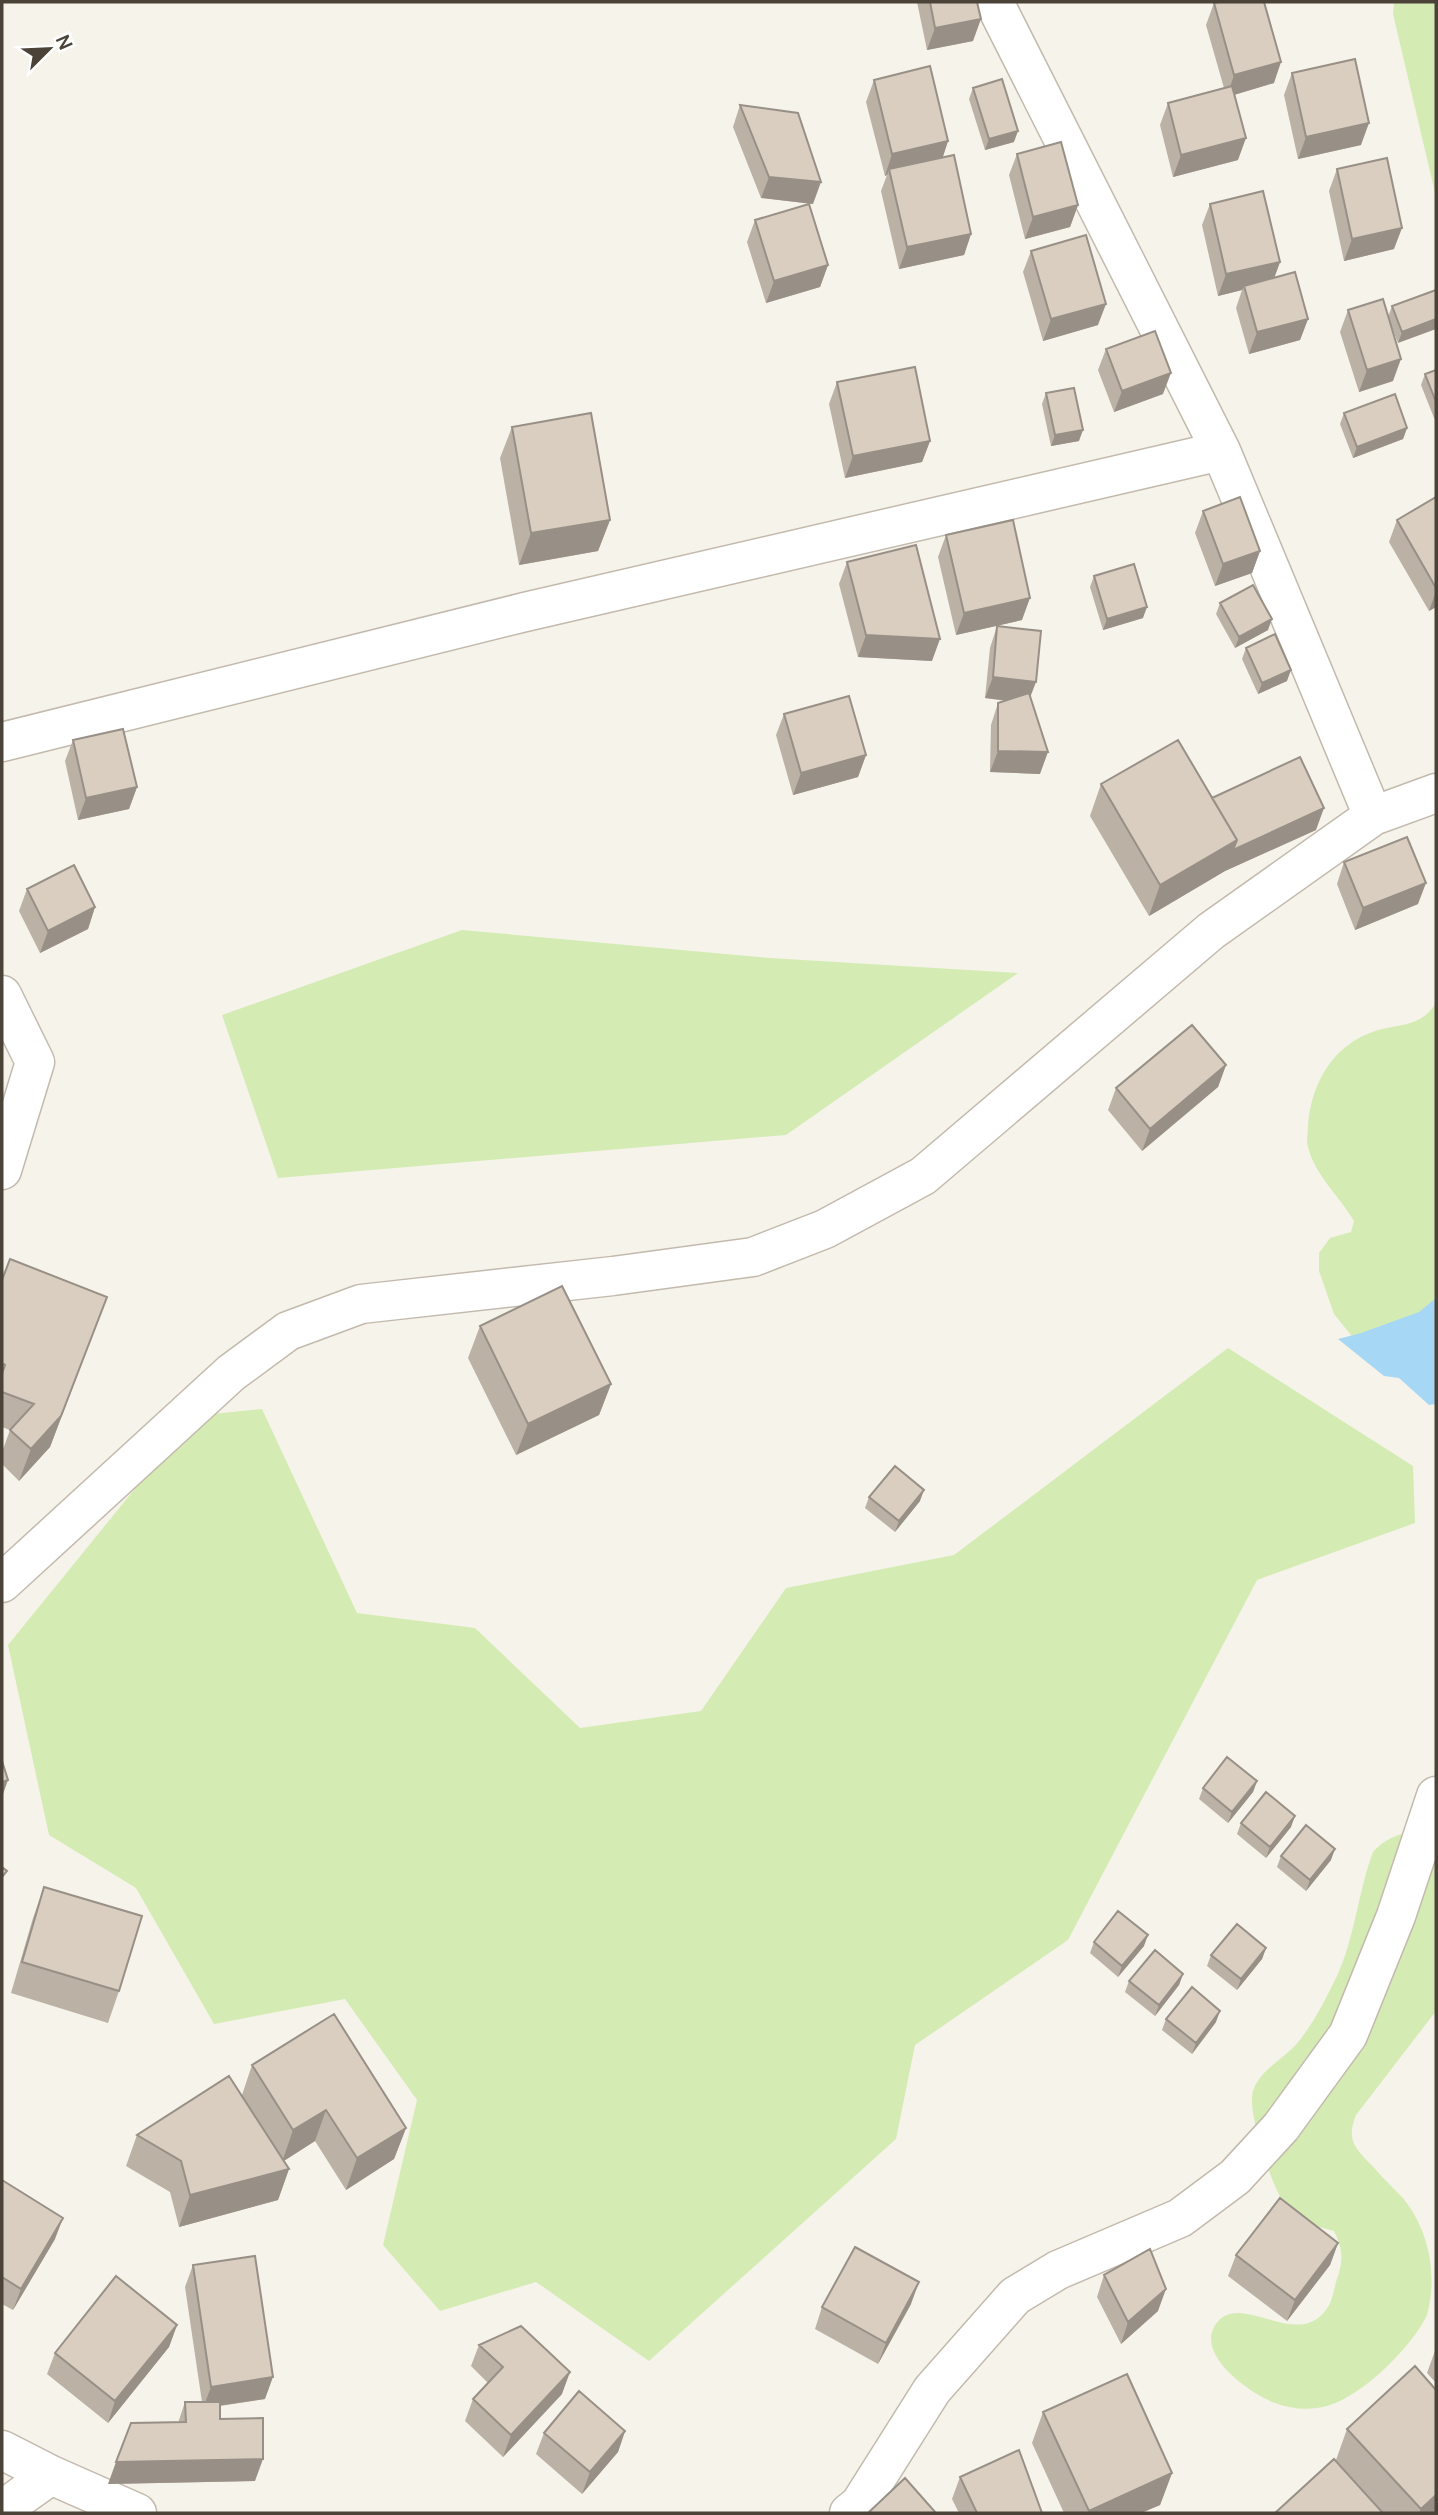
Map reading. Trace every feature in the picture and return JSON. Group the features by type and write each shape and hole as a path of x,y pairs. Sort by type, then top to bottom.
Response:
{"street":[{"path":"994,2 1221,451 1373,816"},
{"path":"2,742 512,615 1221,451"},
{"path":"2,1583 231,1373 288,1331 361,1304 613,1276 753,1257 825,1229 923,1176 1212,931 1373,816 1436,793"},
{"path":"2,995 35,1062 2,1170"},
{"path":"849,2513 860,2504 932,2390 1014,2296 1058,2270 1180,2218 1235,2177 1281,2127 1348,2035 1396,1916 1436,1796"},
{"path":"2,2451 137,2513"},
{"path":"2,2510 51,2475"}],"green space":[{"path":"1394,2 1436,2 1436,197 1393,14"},
{"path":"462,930 770,958 1018,973 786,1135 278,1178 222,1015"},
{"path":"1436,1003 1436,1320 1359,1345 1334,1314 1319,1271 1319,1253 1330,1238 1351,1232 1354,1221 1314,1164 1307,1142 1310,1110 1319,1081 1336,1056 1347,1046 1375,1031 1417,1021"},
{"path":"1228,1348 1413,1466 1415,1523 1257,1580 1068,1940 915,2045 896,2139 649,2361 536,2282 440,2311 383,2245 417,2100 345,1999 214,2024 136,1888 49,1835 8,1645 194,1416 262,1409 357,1613 475,1628 580,1728 701,1711 786,1588 954,1555"},
{"path":"1436,1829 1436,2011 1356,2115 1352,2131 1357,2149 1402,2197 1419,2223 1429,2253 1431,2269 1432,2284 1427,2315 1395,2359 1348,2397 1332,2405 1317,2408 1285,2406 1253,2392 1220,2362 1213,2350 1211,2339 1214,2327 1224,2316 1237,2313 1285,2323 1301,2324 1315,2320 1331,2302 1340,2268 1341,2251 1334,2231 1300,2219 1284,2204 1263,2154 1254,2117 1253,2091 1267,2070 1305,2033 1333,1984 1348,1946 1373,1852 1394,1837"}],"water":[{"path":"1436,1298 1436,1404 1429,1405 1399,1378 1384,1376 1338,1339 1419,1312"}],"building":[{"path":"930,2 977,2 981,19 935,28"},
{"path":"1264,2 1281,62 1234,75 1214,3"},
{"path":"1355,59 1369,123 1306,137 1292,73"},
{"path":"930,66 948,141 892,154 874,80"},
{"path":"1002,79 1018,131 989,139 973,88"},
{"path":"1232,86 1246,138 1181,155 1168,103"},
{"path":"740,105 798,113 821,182 769,177"},
{"path":"1061,142 1078,205 1033,217 1017,154"},
{"path":"954,155 971,234 907,247 889,169"},
{"path":"1387,158 1402,228 1352,239 1337,169"},
{"path":"1263,191 1280,262 1226,274 1210,204"},
{"path":"809,204 828,265 774,281 755,220"},
{"path":"1086,235 1106,304 1051,319 1031,251"},
{"path":"1295,272 1308,319 1257,332 1244,286"},
{"path":"1436,290 1436,319 1402,332 1392,306"},
{"path":"1383,299 1401,359 1367,370 1348,310"},
{"path":"1155,331 1171,373 1122,391 1106,349"},
{"path":"915,367 930,441 853,456 837,382"},
{"path":"1436,370 1436,402 1425,374"},
{"path":"1074,388 1083,430 1055,435 1046,393"},
{"path":"1395,394 1407,428 1357,447 1344,413"},
{"path":"591,413 610,520 531,533 512,427"},
{"path":"1240,497 1260,551 1223,564 1203,511"},
{"path":"1436,497 1436,588 1397,520"},
{"path":"1013,520 1030,598 964,613 946,535"},
{"path":"916,545 940,639 866,635 847,562"},
{"path":"1134,564 1147,607 1107,619 1094,576"},
{"path":"1253,585 1272,619 1239,637 1220,603"},
{"path":"997,626 1041,631 1036,682 993,677"},
{"path":"1275,634 1291,670 1262,683 1246,648"},
{"path":"1029,693 1048,752 998,751 998,703"},
{"path":"849,696 866,755 801,773 784,714"},
{"path":"123,729 137,787 86,798 73,740"},
{"path":"1178,740 1237,840 1160,885 1101,784"},
{"path":"1300,757 1324,808 1233,850 1237,840 1212,798"},
{"path":"1407,837 1426,883 1363,908 1344,862"},
{"path":"74,865 95,907 48,931 27,889"},
{"path":"1192,1025 1226,1065 1150,1129 1116,1088"},
{"path":"10,1259 107,1297 61,1416 31,1449 10,1430 34,1404 2,1392 5,1365 2,1363 2,1280"},
{"path":"562,1286 611,1384 528,1424 480,1326"},
{"path":"895,1466 924,1490 899,1521 869,1497"},
{"path":"1227,1757 1257,1781 1232,1812 1203,1788"},
{"path":"2,1761 8,1780 2,1782"},
{"path":"1266,1792 1295,1816 1270,1847 1241,1823"},
{"path":"1306,1825 1335,1849 1310,1880 1281,1856"},
{"path":"44,1887 142,1916 119,1991 22,1962"},
{"path":"1118,1911 1148,1935 1122,1966 1094,1942"},
{"path":"1237,1924 1266,1948 1241,1979 1211,1955"},
{"path":"1155,1950 1183,1974 1159,2005 1129,1981"},
{"path":"1192,1987 1220,2011 1196,2043 1166,2019"},
{"path":"334,2014 406,2128 357,2158 326,2110 293,2130 252,2065"},
{"path":"229,2076 289,2169 190,2195 181,2161 137,2135"},
{"path":"2,2180 63,2218 21,2289 2,2277"},
{"path":"1280,2198 1338,2243 1295,2300 1236,2255"},
{"path":"855,2247 919,2282 886,2343 822,2307"},
{"path":"1150,2249 1166,2289 1128,2322 1104,2275"},
{"path":"255,2256 273,2377 211,2387 193,2265"},
{"path":"116,2276 177,2325 115,2401 55,2353"},
{"path":"521,2326 570,2372 511,2435 473,2399 503,2367 479,2345"},
{"path":"1415,2366 1436,2390 1436,2495 1421,2509 1347,2429"},
{"path":"1127,2374 1172,2473 1089,2511 1043,2412"},
{"path":"579,2391 625,2431 590,2472 544,2433"},
{"path":"185,2402 220,2402 220,2419 263,2418 263,2459 116,2462 131,2423 186,2422"},
{"path":"1019,2450 1042,2513 977,2513 960,2477"},
{"path":"1334,2459 1383,2513 1275,2513"},
{"path":"905,2478 936,2513 868,2513"}]}
